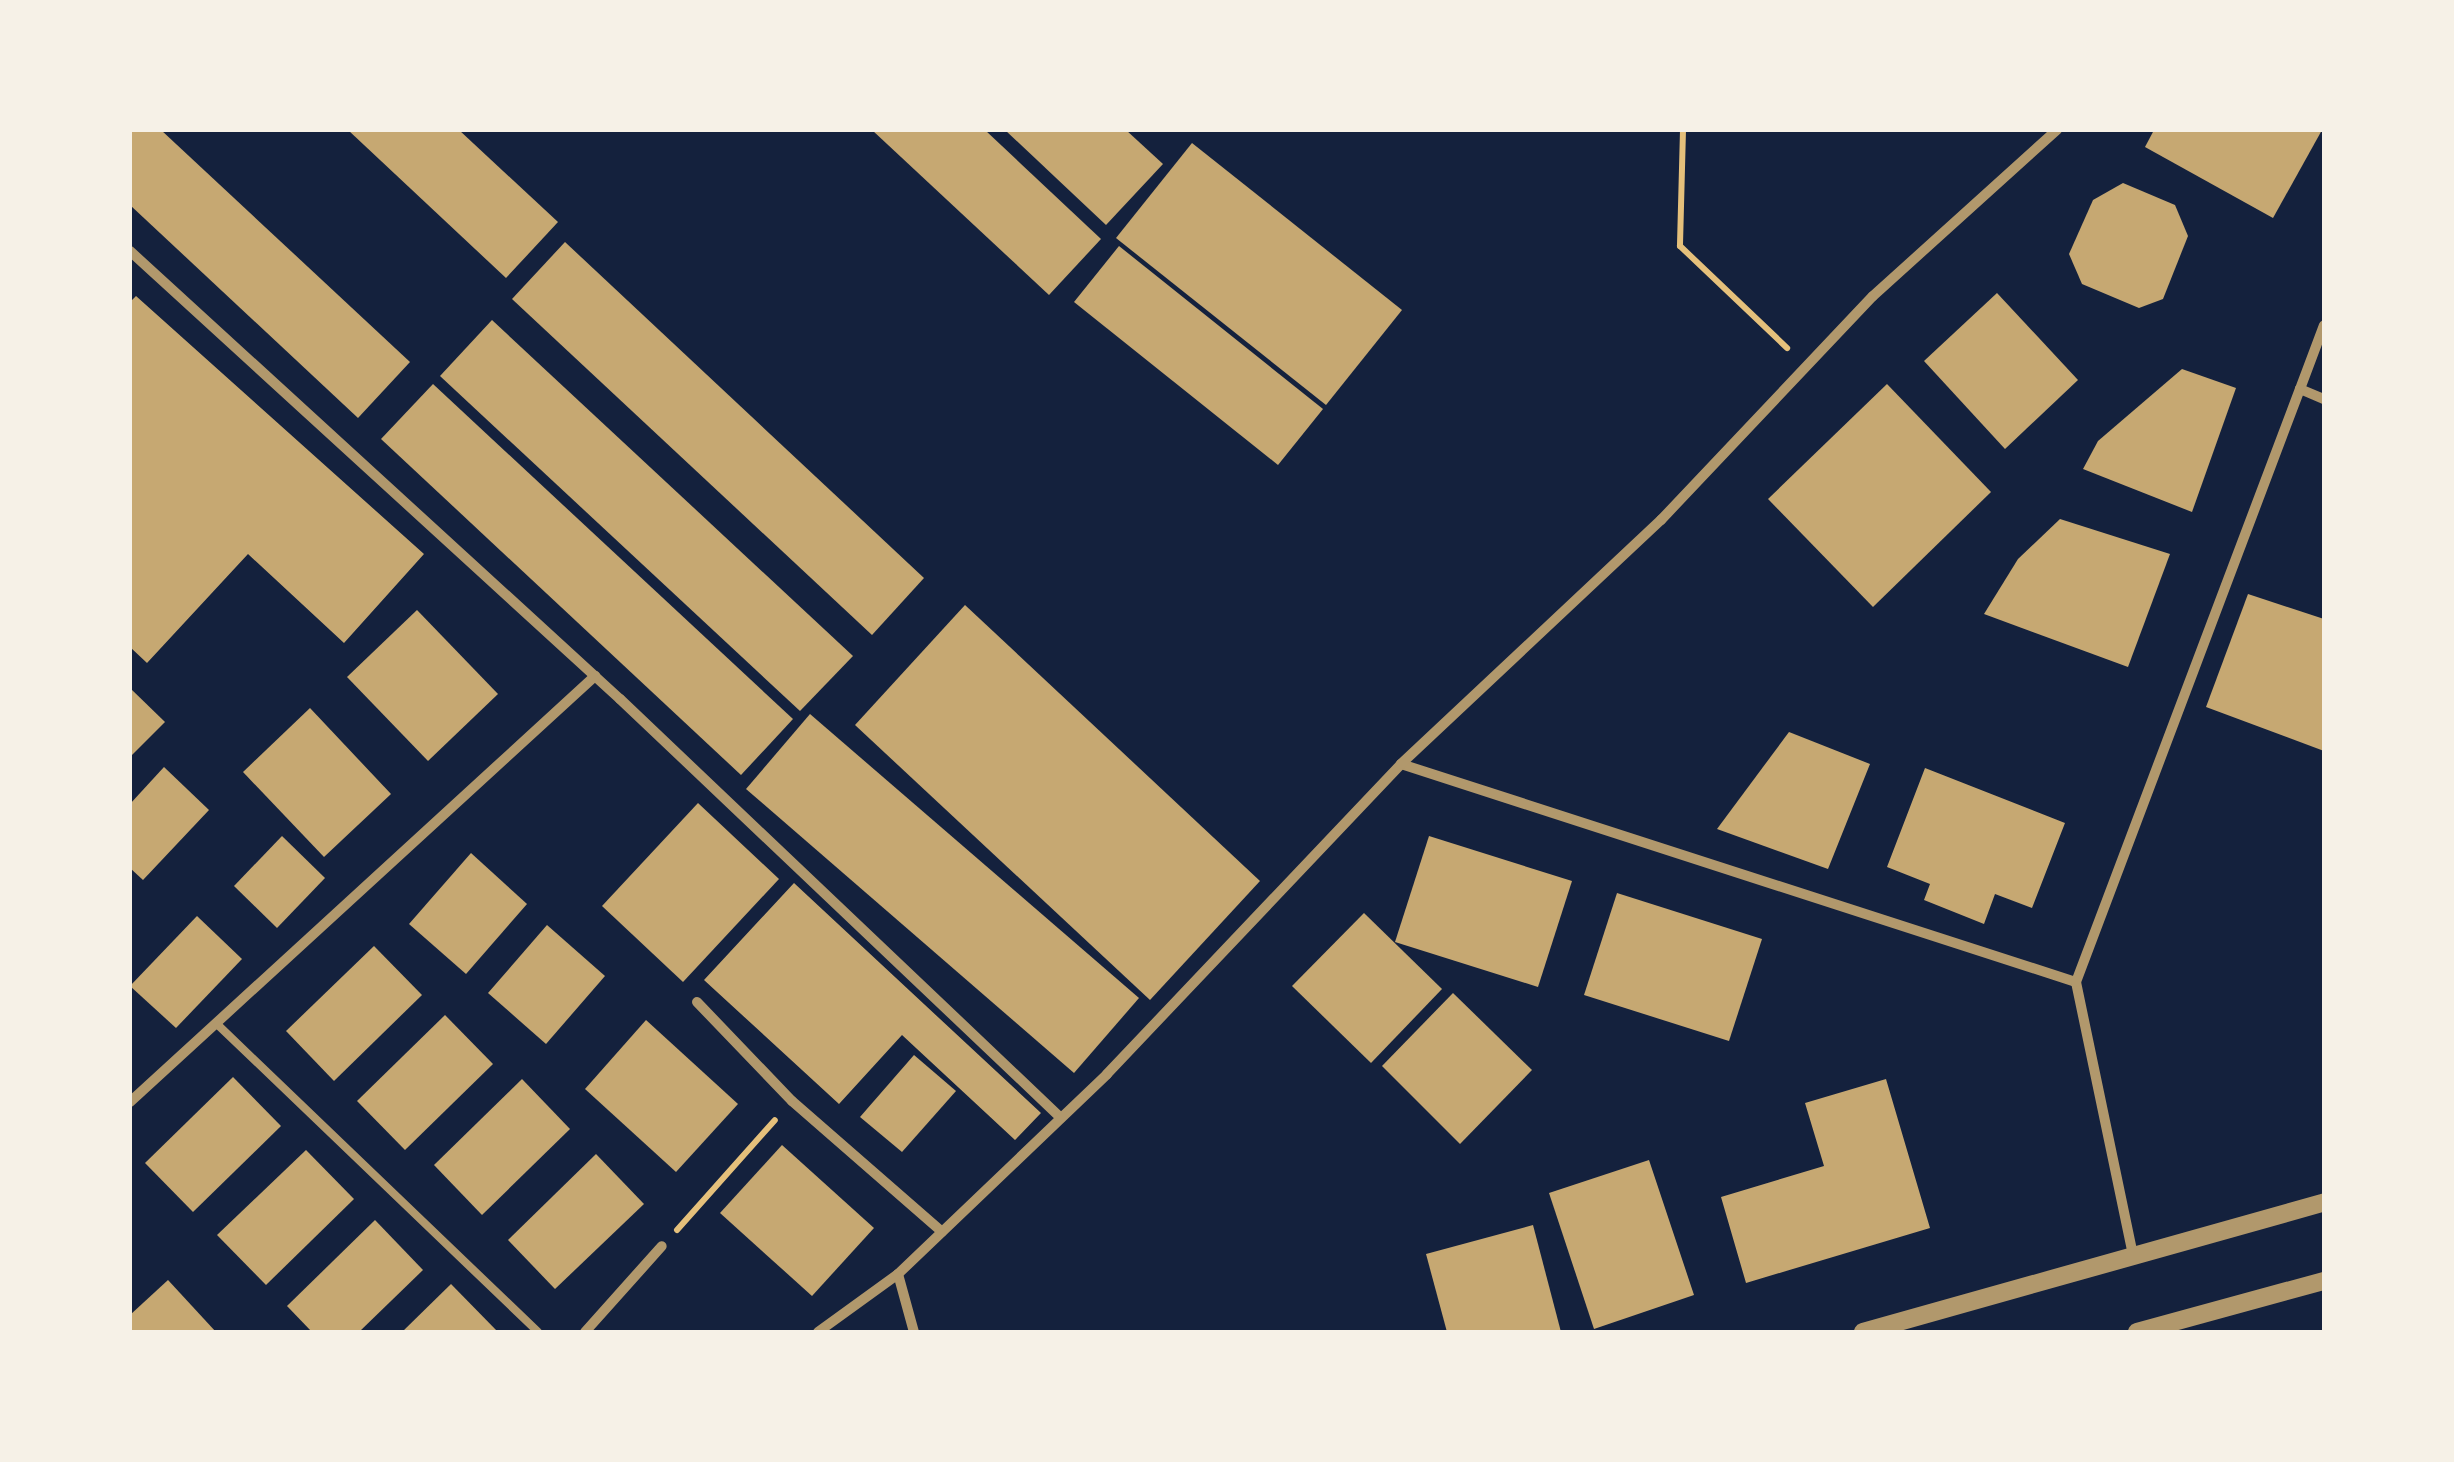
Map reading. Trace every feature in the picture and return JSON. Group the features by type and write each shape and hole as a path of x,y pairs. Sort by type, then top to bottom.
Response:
{"street":[{"path":"818,1332 898,1274 1061,1118 1401,764 1661,520 1873,296 2058,130"},
{"path":"130,251 595,676 1061,1118"},
{"path":"2132,1255 2076,982 2324,325"},
{"path":"2300,389 2324,399"},
{"path":"130,1102 219,1026 595,676"},
{"path":"1401,764 2076,982"},
{"path":"696,1002 792,1100 942,1232"},
{"path":"1863,1332 2324,1202"},
{"path":"585,1332 662,1246"},
{"path":"898,1274 914,1332"},
{"path":"2137,1332 2324,1281"}],"lane":[{"path":"219,1026 538,1332"}],"path":[{"path":"1684,130 1680,246 1806,366"},
{"path":"662,1246 792,1100"}],"building":[{"path":"130,130 161,130 410,362 358,418 130,205"},
{"path":"348,130 459,130 558,222 506,278"},
{"path":"872,130 985,130 1101,239 1049,295"},
{"path":"1005,130 1126,130 1163,164 1106,225"},
{"path":"2154,130 2322,130 2273,218 2145,147"},
{"path":"1192,143 1402,310 1326,405 1116,238"},
{"path":"2123,183 2175,205 2188,236 2163,299 2139,308 2082,284 2069,254 2093,200"},
{"path":"565,242 924,578 872,635 512,299"},
{"path":"1119,246 1323,409 1278,465 1074,302"},
{"path":"1997,293 2078,380 2005,449 1924,361"},
{"path":"136,296 424,554 344,643 248,554 147,663 130,647 130,302"},
{"path":"492,320 853,656 800,711 440,376"},
{"path":"2182,369 2236,388 2192,512 2083,469 2098,441"},
{"path":"433,384 793,719 741,775 381,439"},
{"path":"1887,384 1991,492 1873,607 1768,499"},
{"path":"2060,519 2170,554 2128,667 1984,614 2018,559"},
{"path":"2248,594 2324,619 2324,751 2206,707"},
{"path":"965,605 1260,881 1150,1000 855,725"},
{"path":"417,610 498,694 428,761 347,677"},
{"path":"130,688 165,722 130,757"},
{"path":"310,708 391,794 324,857 243,772"},
{"path":"810,714 1139,998 1074,1073 746,789"},
{"path":"1789,732 1870,764 1828,869 1717,829"},
{"path":"164,767 209,810 143,880 130,868 130,804"},
{"path":"1925,768 2065,823 2032,908 1995,894 1984,924 1924,900 1930,884 1887,867"},
{"path":"698,803 779,879 683,982 602,906"},
{"path":"282,836 325,878 277,928 234,886"},
{"path":"1429,836 1572,881 1538,987 1395,942"},
{"path":"471,853 527,904 466,974 409,924"},
{"path":"794,883 1041,1113 1015,1140 902,1035 839,1104 704,980"},
{"path":"1617,893 1762,939 1729,1041 1584,995"},
{"path":"1364,913 1442,989 1371,1063 1292,986"},
{"path":"197,916 242,959 176,1028 130,986"},
{"path":"547,925 605,976 546,1044 488,993"},
{"path":"374,946 422,995 334,1081 286,1031"},
{"path":"1453,993 1532,1070 1460,1144 1382,1066"},
{"path":"445,1015 493,1064 405,1150 357,1101"},
{"path":"646,1020 738,1104 676,1172 585,1089"},
{"path":"914,1055 956,1091 902,1152 860,1117"},
{"path":"233,1077 281,1126 193,1212 145,1163"},
{"path":"522,1079 570,1129 482,1215 434,1165"},
{"path":"1886,1079 1930,1228 1746,1283 1721,1197 1824,1166 1805,1103"},
{"path":"782,1145 874,1228 812,1296 720,1213"},
{"path":"306,1150 354,1199 266,1285 217,1235"},
{"path":"596,1154 644,1204 555,1289 508,1240"},
{"path":"1649,1160 1694,1295 1594,1329 1549,1193"},
{"path":"375,1220 423,1270 359,1332 312,1332 287,1306"},
{"path":"1533,1225 1561,1332 1447,1332 1426,1254"},
{"path":"168,1280 216,1332 130,1332 130,1315"},
{"path":"451,1284 498,1332 402,1332"}]}
